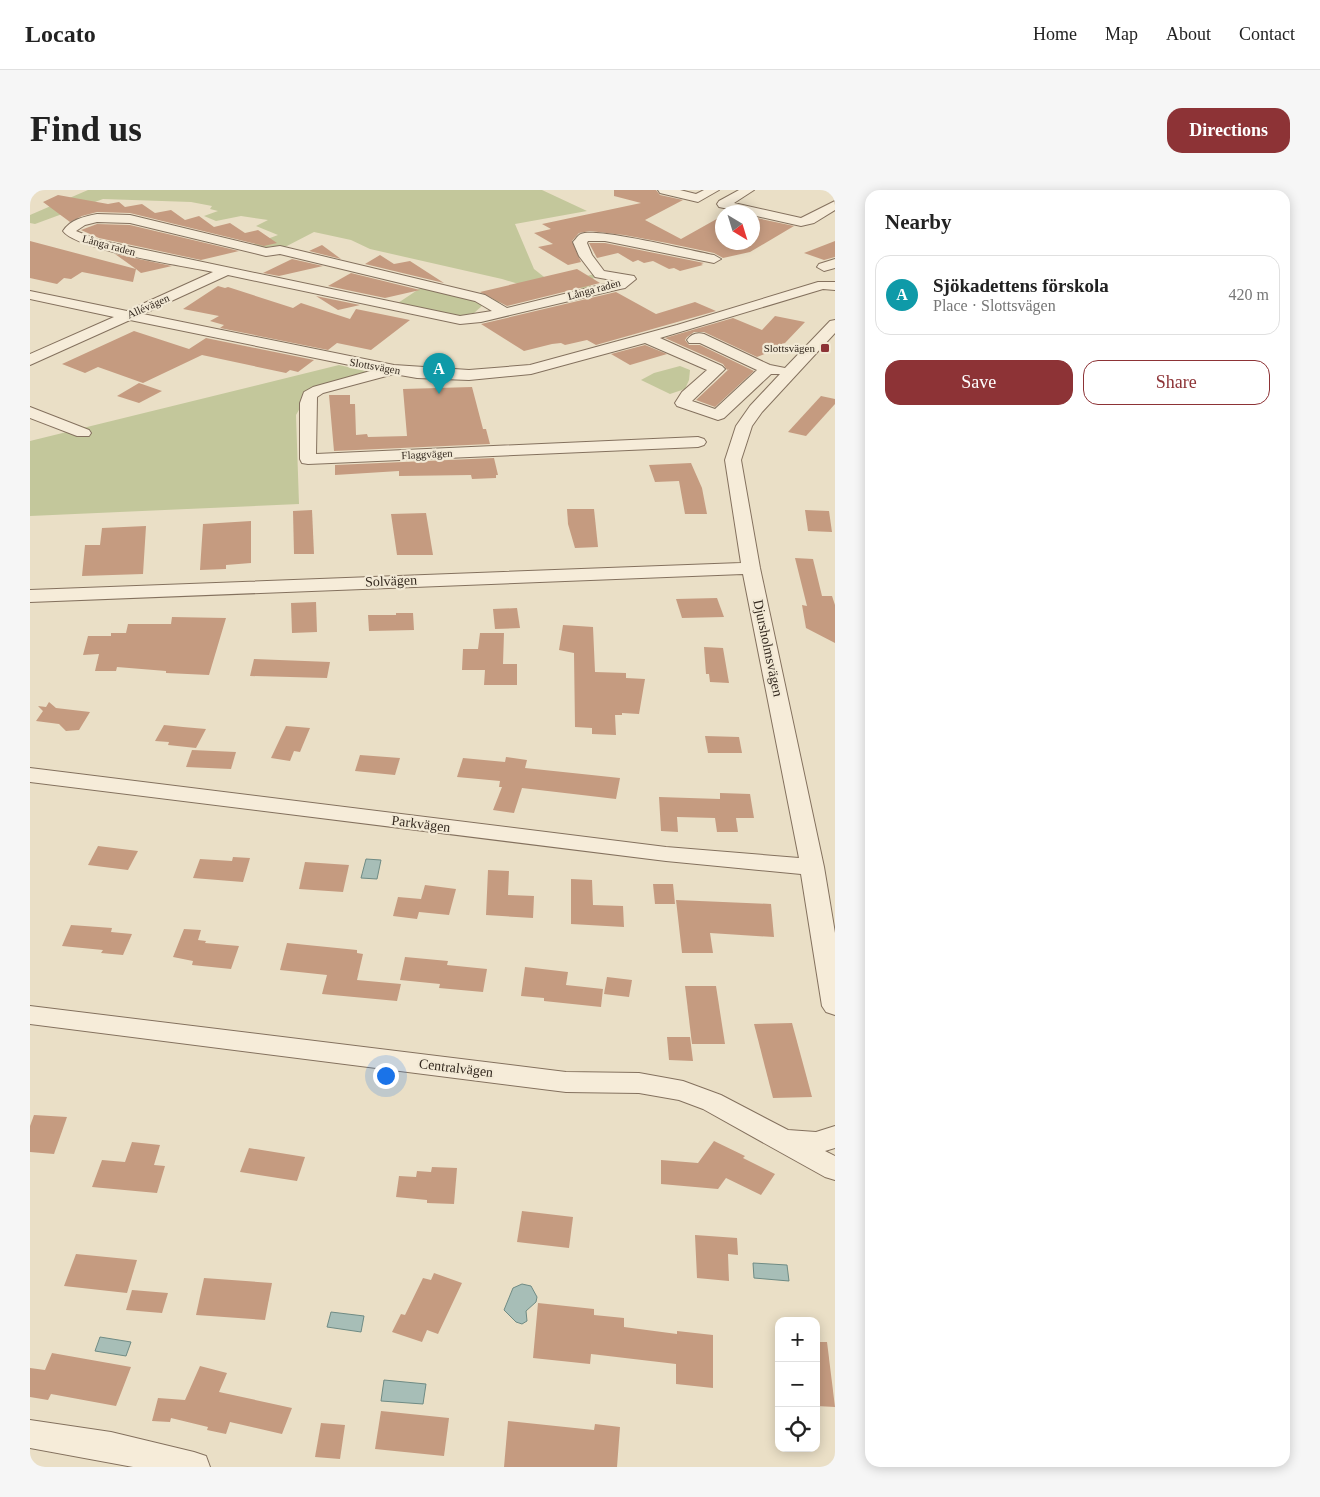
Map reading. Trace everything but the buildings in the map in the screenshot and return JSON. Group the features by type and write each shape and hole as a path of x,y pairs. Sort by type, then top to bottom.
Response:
{"street":[{"path":"664,190 800,222 809,220 835,205"},
{"path":"698,198 713,190"},
{"path":"723,204 748,190"},
{"name":"Långa raden","path":"504,312 480,298 280,250 266,252 114,217 78,223 69,232 94,243 225,272 448,318 469,319 504,312 620,285 629,279 600,274 586,256 580,242 585,237 605,237 714,259"},
{"name":"Allévägen","path":"30,360 266,252"},
{"name":"Slottsvägen","path":"30,295 394,370 469,376 531,369 647,338 794,293 823,286 835,286"},
{"name":"Djursholmsvägen","path":"835,324 767,396 744,426 733,460 751,568 812,867 835,1006"},
{"path":"647,338 717,369 688,394 683,403 718,415 773,370 699,337 694,340"},
{"name":"Flaggvägen","path":"394,370 318,390 310,395 308,402 308,459 698,442"},
{"path":"30,412 84,433"},
{"name":"Solvägen","path":"30,596 751,568"},
{"name":"Parkvägen","path":"30,775 666,854 812,867"},
{"name":"Centralvägen","path":"30,1015 566,1082 639,1083 683,1091 712,1102 835,1169"},
{"path":"835,1139 833,1150 835,1162"},
{"name":"Centralvägen","path":"781,1141 816,1143 835,1139"},
{"path":"30,1434 111,1447 194,1467"}],"green space":[{"path":"88,190 542,190 587,211 515,224 534,269 553,284 595,274 590,288 584,290 575,285 497,303 491,299 535,289 502,279 370,249 351,240 314,232 283,248 272,246 261,249 249,246 278,235 256,226 268,220 241,216 216,221 204,216 218,211 210,209 212,206 191,202 103,199 35,224 30,223 30,215"},
{"path":"422,287 475,300 483,305 474,313 458,316 398,303"},
{"path":"339,365 374,373 309,392 296,415 299,504 30,516 30,441"},
{"path":"680,366 690,370 689,380 685,389 670,394 641,380 654,373"}],"water":[{"path":"366,859 381,860 377,879 361,878"},
{"path":"753,1263 787,1265 789,1281 754,1278"},
{"path":"522,1284 531,1286 537,1297 536,1302 526,1311 527,1321 522,1324 516,1322 504,1310 513,1288"},
{"path":"331,1312 364,1316 361,1332 327,1327"},
{"path":"100,1337 131,1342 126,1356 95,1351"},
{"path":"384,1380 426,1384 423,1404 381,1401"}],"place":[{"name":"Slottsvägen","path":"825,348"},
{"name":"Sjökadettens förskola","path":"439,394"}]}
